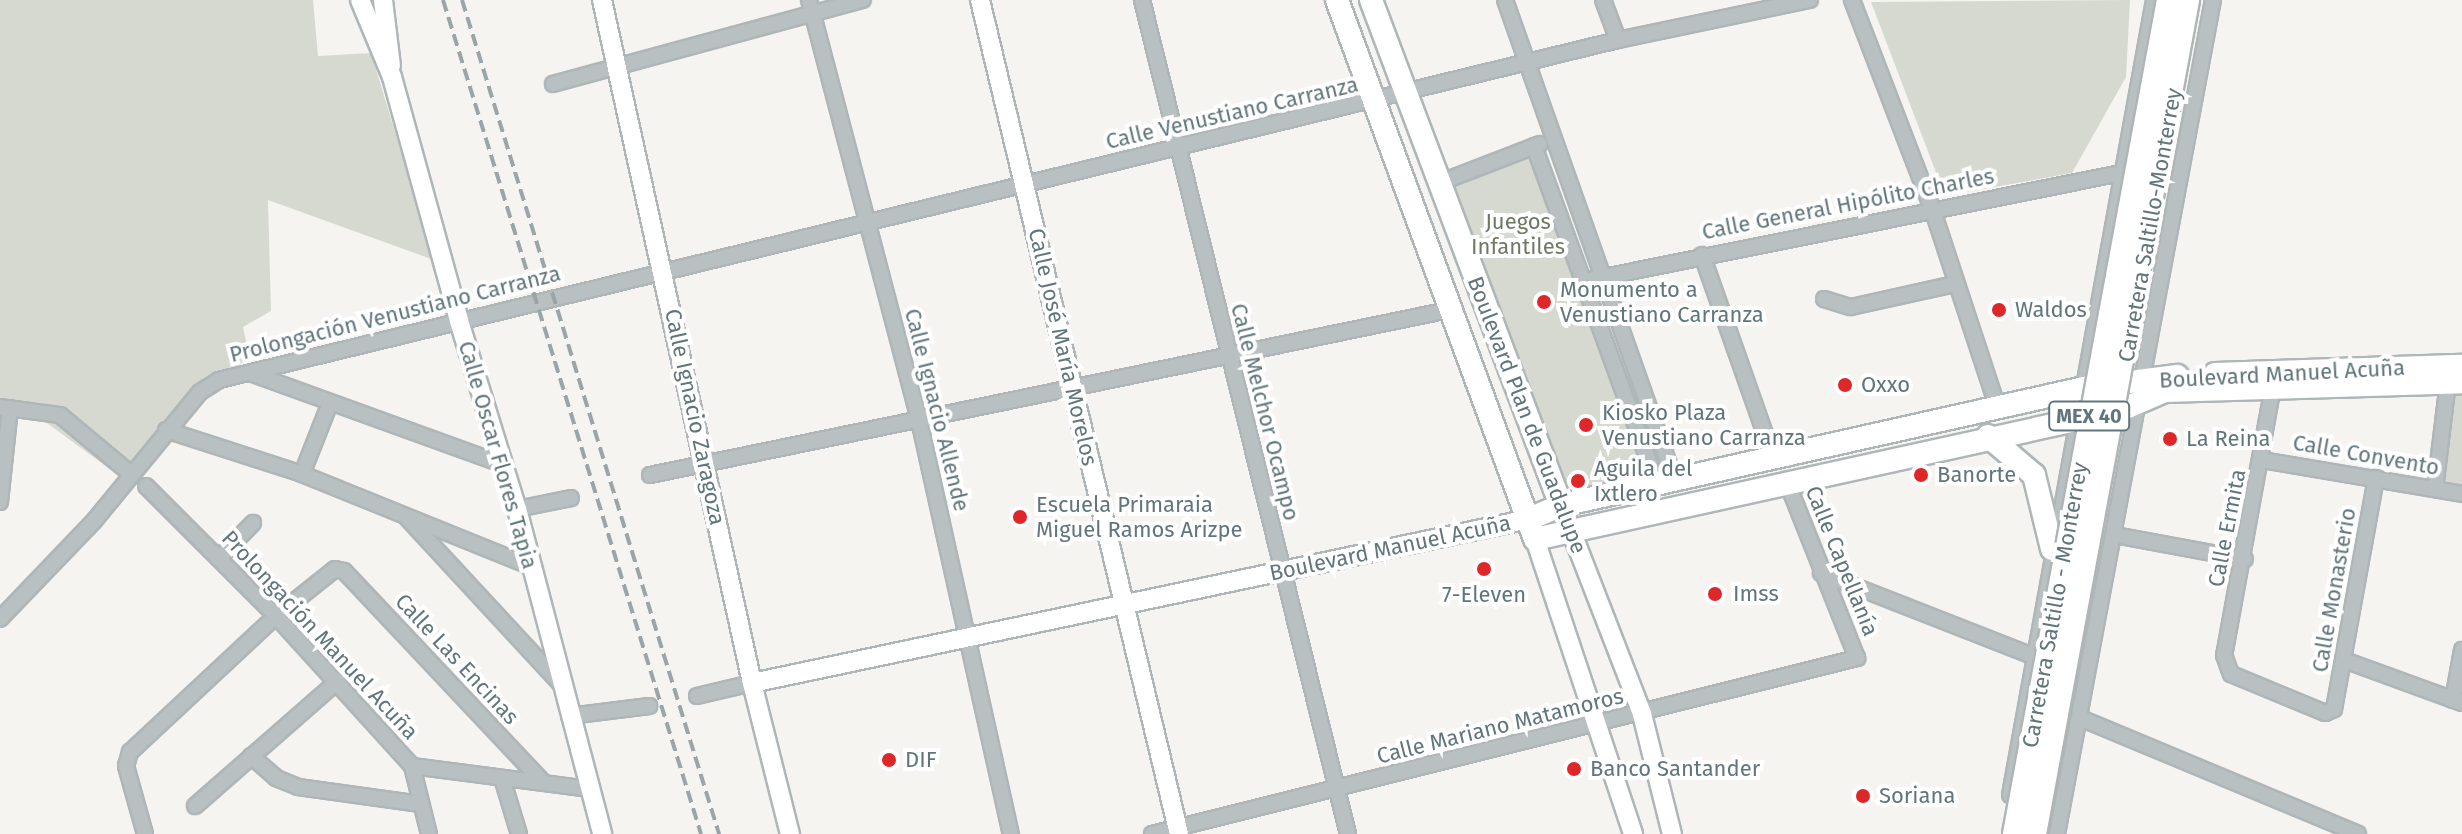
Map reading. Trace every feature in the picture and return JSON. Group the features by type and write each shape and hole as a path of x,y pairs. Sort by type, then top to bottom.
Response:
{"highway":[{"name":"Carretera Saltillo - Monterrey","path":"2015,834 2169,0"},
{"name":"Carretera Saltillo - Monterrey","path":"2034,834 2187,0"}],"main road":[{"name":"Boulevard Plan de Guadalupe","path":"1337,0 1454,309 1532,529"},
{"name":"Boulevard Plan de Guadalupe","path":"1371,0 1570,528"},
{"name":"Boulevard Manuel Acuña","path":"1532,529 1562,505 2084,388 2143,393 2275,379 2456,374"},
{"name":"Boulevard Manuel Acuña","path":"1532,529 1570,528 2079,416 2143,393"},
{"path":"1988,436 2034,475 2052,549"}],"street":[{"name":"Calle Oscar Flores Tapia","path":"360,0 392,77 459,321 517,509 560,683 602,834"},
{"name":"Calle Oscar Flores Tapia","path":"383,0 392,77"},
{"name":"Calle Ignacio Zaragoza","path":"602,0 665,274 752,683 790,834"},
{"path":"553,84 810,7 863,0"},
{"name":"Calle José María Morelos","path":"980,0 1178,831"},
{"name":"Calle Melchor Ocampo","path":"1142,0 1227,356 1348,834"},
{"path":"1505,0 1650,415 1666,482"},
{"path":"1603,0 1618,40"},
{"path":"1727,0 1732,15"},
{"name":"Calle Venustiano Carranza","path":"665,274 1025,184 1375,103 1618,40 1810,0"},
{"path":"1852,0 1932,208 1998,409"},
{"name":"Carretera Saltillo-Monterrey","path":"2003,834 2052,549 2084,388 2091,328 2154,0"},
{"name":"Carretera Saltillo-Monterrey","path":"2057,834 2143,393 2213,0"},
{"name":"Calle Ignacio Allende","path":"810,7 919,420 1011,834"},
{"path":"1439,183 1552,140"},
{"path":"1534,146 1633,419 1666,482"},
{"name":"Calle General Hipólito Charles","path":"1584,281 1932,208 2121,173"},
{"path":"1552,194 1569,189"},
{"path":"1702,255 1773,457"},
{"name":"Prolongación Venustiano Carranza","path":"0,619 131,474 166,430 210,385 459,321 665,274"},
{"path":"1824,299 1851,307 1955,284"},
{"path":"650,475 706,466 1454,309"},
{"path":"2091,328 2116,345 2134,340 2154,322"},
{"path":"1604,337 1621,333"},
{"path":"253,374 504,465"},
{"path":"2435,489 2456,374"},
{"name":"Calle Ermita","path":"2275,379 2245,559 2224,655 2231,674 2325,713 2334,709"},
{"path":"302,474 330,403"},
{"path":"0,502 5,408 60,415 131,474"},
{"path":"1633,419 1650,415"},
{"path":"166,430 302,474 530,566"},
{"path":"2070,456 2090,445 2107,445 2130,462"},
{"name":"Calle Convento","path":"2262,460 2462,494"},
{"name":"Calle Monasterio","path":"2334,709 2376,478"},
{"name":"Calle Capellanía","path":"1786,480 1857,658"},
{"name":"Prolongación Manuel Acuña","path":"146,486 338,681 412,766 429,834"},
{"path":"517,509 571,498"},
{"path":"404,515 560,683"},
{"path":"219,558 253,523"},
{"name":"Boulevard Plan de Guadalupe","path":"1570,528 1642,714 1672,834"},
{"name":"Boulevard Manuel Acuña","path":"697,696 1124,601 1532,529"},
{"name":"Boulevard Plan de Guadalupe","path":"1532,529 1600,724 1633,834"},
{"path":"2114,535 2245,559"},
{"name":"Calle Las Encinas","path":"276,616 338,569 543,782"},
{"path":"1821,573 2035,657"},
{"path":"145,834 126,766 130,752 276,616"},
{"path":"2344,660 2457,702 2462,650"},
{"name":"Calle Mariano Matamoros","path":"1152,834 1178,831 1338,787 1642,714 1857,658"},
{"path":"195,806 338,681"},
{"path":"569,716 649,706"},
{"path":"2080,718 2358,834"},
{"path":"251,756 276,778 298,787 421,804"},
{"path":"412,766 589,789"},
{"path":"502,778 519,834"}],"green space":[{"path":"0,0 313,0 318,56 371,53 434,260 268,200 271,311 243,327 249,356 122,478 36,415 0,416"},
{"path":"2130,0 2126,77 2072,173 1945,196 1871,2"},
{"name":"Juegos Infantiles","path":"1533,155 1650,476 1565,507 1448,186"},
{"path":"2453,394 2462,394 2462,488 2440,484"}],"railway":[{"path":"443,0 701,834"},
{"path":"462,0 719,834"}],"place":[{"name":"Monumento a Venustiano Carranza","path":"1544,302"},
{"name":"Waldos","path":"1999,310"},
{"name":"Oxxo","path":"1845,385"},
{"name":"Kiosko Plaza Venustiano Carranza","path":"1586,425"},
{"name":"La Reina","path":"2170,439"},
{"name":"Banorte","path":"1921,475"},
{"name":"Aguila del Ixtlero","path":"1578,481"},
{"name":"Escuela Primaraia Miguel Ramos Arizpe","path":"1020,517"},
{"name":"7-Eleven","path":"1484,569"},
{"name":"Imss","path":"1715,594"},
{"name":"DIF","path":"889,760"},
{"name":"Banco Santander","path":"1574,769"},
{"name":"Soriana","path":"1863,796"}]}
